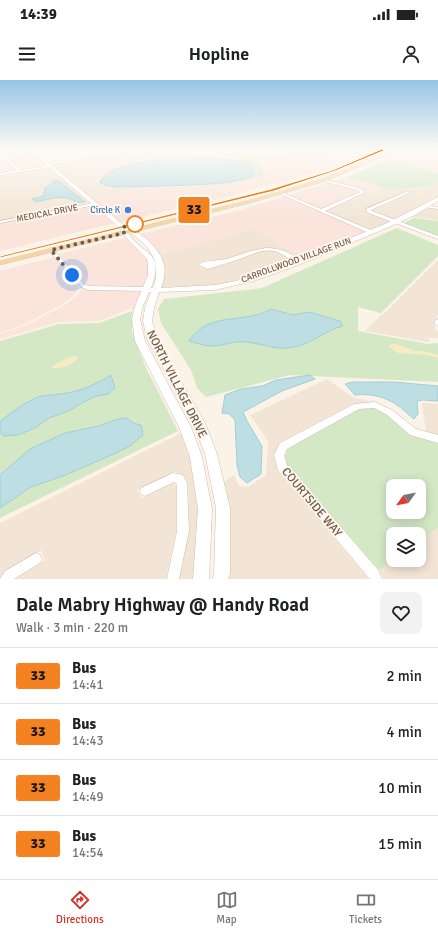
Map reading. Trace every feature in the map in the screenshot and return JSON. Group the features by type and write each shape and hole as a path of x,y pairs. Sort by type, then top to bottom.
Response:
{"main road":[{"path":"126,230 273,190 327,173"},
{"path":"0,258 36,251 281,193 341,173"},
{"path":"0,263 52,247"}],"street":[{"name":"NORTH VILLAGE DRIVE","path":"58,173 126,230 152,255 150,306 147,319 152,338 199,423 211,454 223,508 222,574 220,579"},
{"path":"321,211 363,192 358,189 324,180"},
{"path":"273,190 371,232"},
{"path":"409,192 368,209 376,215 426,232 438,238"},
{"name":"CARROLLWOOD VILLAGE RUN","path":"151,290 192,290 225,285 299,262 394,222 438,199"},
{"name":"MEDICAL DRIVE","path":"0,222 94,204"},
{"path":"427,206 438,208"},
{"path":"52,247 83,286 89,288 151,290"},
{"path":"224,262 264,249 281,251 299,262"},
{"name":"NORTH VILLAGE DRIVE","path":"151,290 139,306 136,319 140,341 185,427 196,457 205,509 202,579"},
{"name":"COURTSIDE WAY","path":"376,579 374,574 282,467 279,456 283,446 357,406 375,405 389,412 413,432 438,439"},
{"path":"145,491 173,477 179,478 182,483 182,531 172,579"},
{"path":"6,579 9,575 36,559"}],"shaded area":[{"path":"9,173 56,173 89,202 85,202 58,180 52,184 44,196 33,200 36,202 65,196 73,199 77,203 81,203 0,220 0,175"},
{"path":"62,173 108,173 95,180 102,186 131,187 105,199 94,201"},
{"path":"266,173 313,173 222,198 120,222 94,201 105,199 131,187 177,187 238,182 264,176"},
{"path":"348,177 384,188 324,211 365,193 360,189 334,181"},
{"path":"331,182 360,192 321,209 288,195"},
{"path":"438,183 438,197 394,220 372,212 371,210 411,192 408,191 366,209 368,213 391,222 370,231 325,211 384,188 391,190 406,189 435,185"},
{"path":"285,196 367,232 304,258 254,229 160,255 140,234 237,211"},
{"path":"89,202 91,203 0,222 0,220"},
{"path":"93,205 115,223 0,251 0,223"},
{"path":"428,207 438,209 438,220 411,217 398,222"},
{"path":"254,229 304,258 299,260 283,250 262,248 224,260 208,260 201,262 199,266 202,268 209,268 265,250 279,252 295,261 224,284 192,288 160,288 165,275 165,266 160,255"},
{"path":"126,238 147,259 149,275 144,288 86,285 58,254"},
{"path":"55,257 78,288 75,294 63,304 25,324 0,333 0,271"},
{"path":"438,260 438,314 434,322 436,331 438,332 438,338 428,338 430,342 427,342 365,331 381,315 384,314"},
{"path":"81,288 88,290 142,291 134,310 130,309 99,321 59,322 0,339 0,334 27,325 65,305 78,295"},
{"path":"327,379 352,397 370,401 354,403 280,442 274,456 277,470 369,579 227,579 223,482 234,475 239,486 248,487 266,475 268,441 250,415"},
{"path":"422,403 438,404 438,435 426,433"},
{"path":"181,433 190,458 198,510 195,579 179,579 189,530 188,482 184,475 175,472 137,490 142,498 173,482 176,485 176,531 166,579 13,579 45,560 41,550 8,569 0,578 0,523"},
{"path":"438,528 438,579 383,579 379,570 386,565 386,567 426,567 426,537"}],"green space":[{"path":"255,173 266,173 264,176 249,180 219,184 189,186 143,186 203,185 236,181"},
{"path":"356,173 438,173 438,183 435,185 391,190 348,177"},
{"path":"414,218 438,221 438,236 404,223"},
{"path":"397,228 438,245 438,256 381,313 358,307 358,331 428,344 438,343 438,382 290,375 206,397 197,388 191,370 161,323 158,309 164,299 262,288"},
{"path":"132,311 132,332 146,368 178,431 0,518 0,341 59,324 99,323"},
{"path":"374,408 386,414 409,434 438,443 438,528 426,537 426,527 386,527 386,565 379,570 287,465 285,456 288,448 359,409"}],"sand":[{"path":"393,344 403,346 414,351 424,351 438,355 438,358 427,355 398,353 389,347 389,345"},
{"path":"74,356 78,357 78,359 68,366 52,369 53,366"}],"water":[{"path":"253,173 251,176 242,180 208,184 116,187 104,185 99,182 108,174"},
{"path":"58,180 85,202 77,203 63,197 36,202 32,199 44,196 45,188 52,184 53,181"},
{"path":"271,309 293,315 309,312 340,321 343,326 331,330 309,342 291,348 278,348 242,342 210,346 189,341 197,331 206,325 227,319 261,314"},
{"path":"111,375 115,388 108,394 93,397 68,411 49,418 35,428 18,435 3,436 0,432 0,422 8,415 37,397 80,390"},
{"path":"310,375 315,379 282,391 243,412 262,446 261,474 247,483 240,477 237,465 235,420 229,414 222,413 225,395 241,389 262,386 276,380"},
{"path":"353,382 394,382 438,386 438,401 417,401 418,414 414,419 400,407 384,398 372,395 355,395 345,384"},
{"path":"127,418 133,423 141,425 143,435 130,446 63,476 31,487 0,508 0,475 30,449 65,433"}],"bus line":[{"name":"33","path":"0,256 221,204 327,173"}],"place":[{"name":"Circle K","path":"128,210"}],"route":[{"path":"72,275 51,250 124,233 123,227 135,224"}]}
